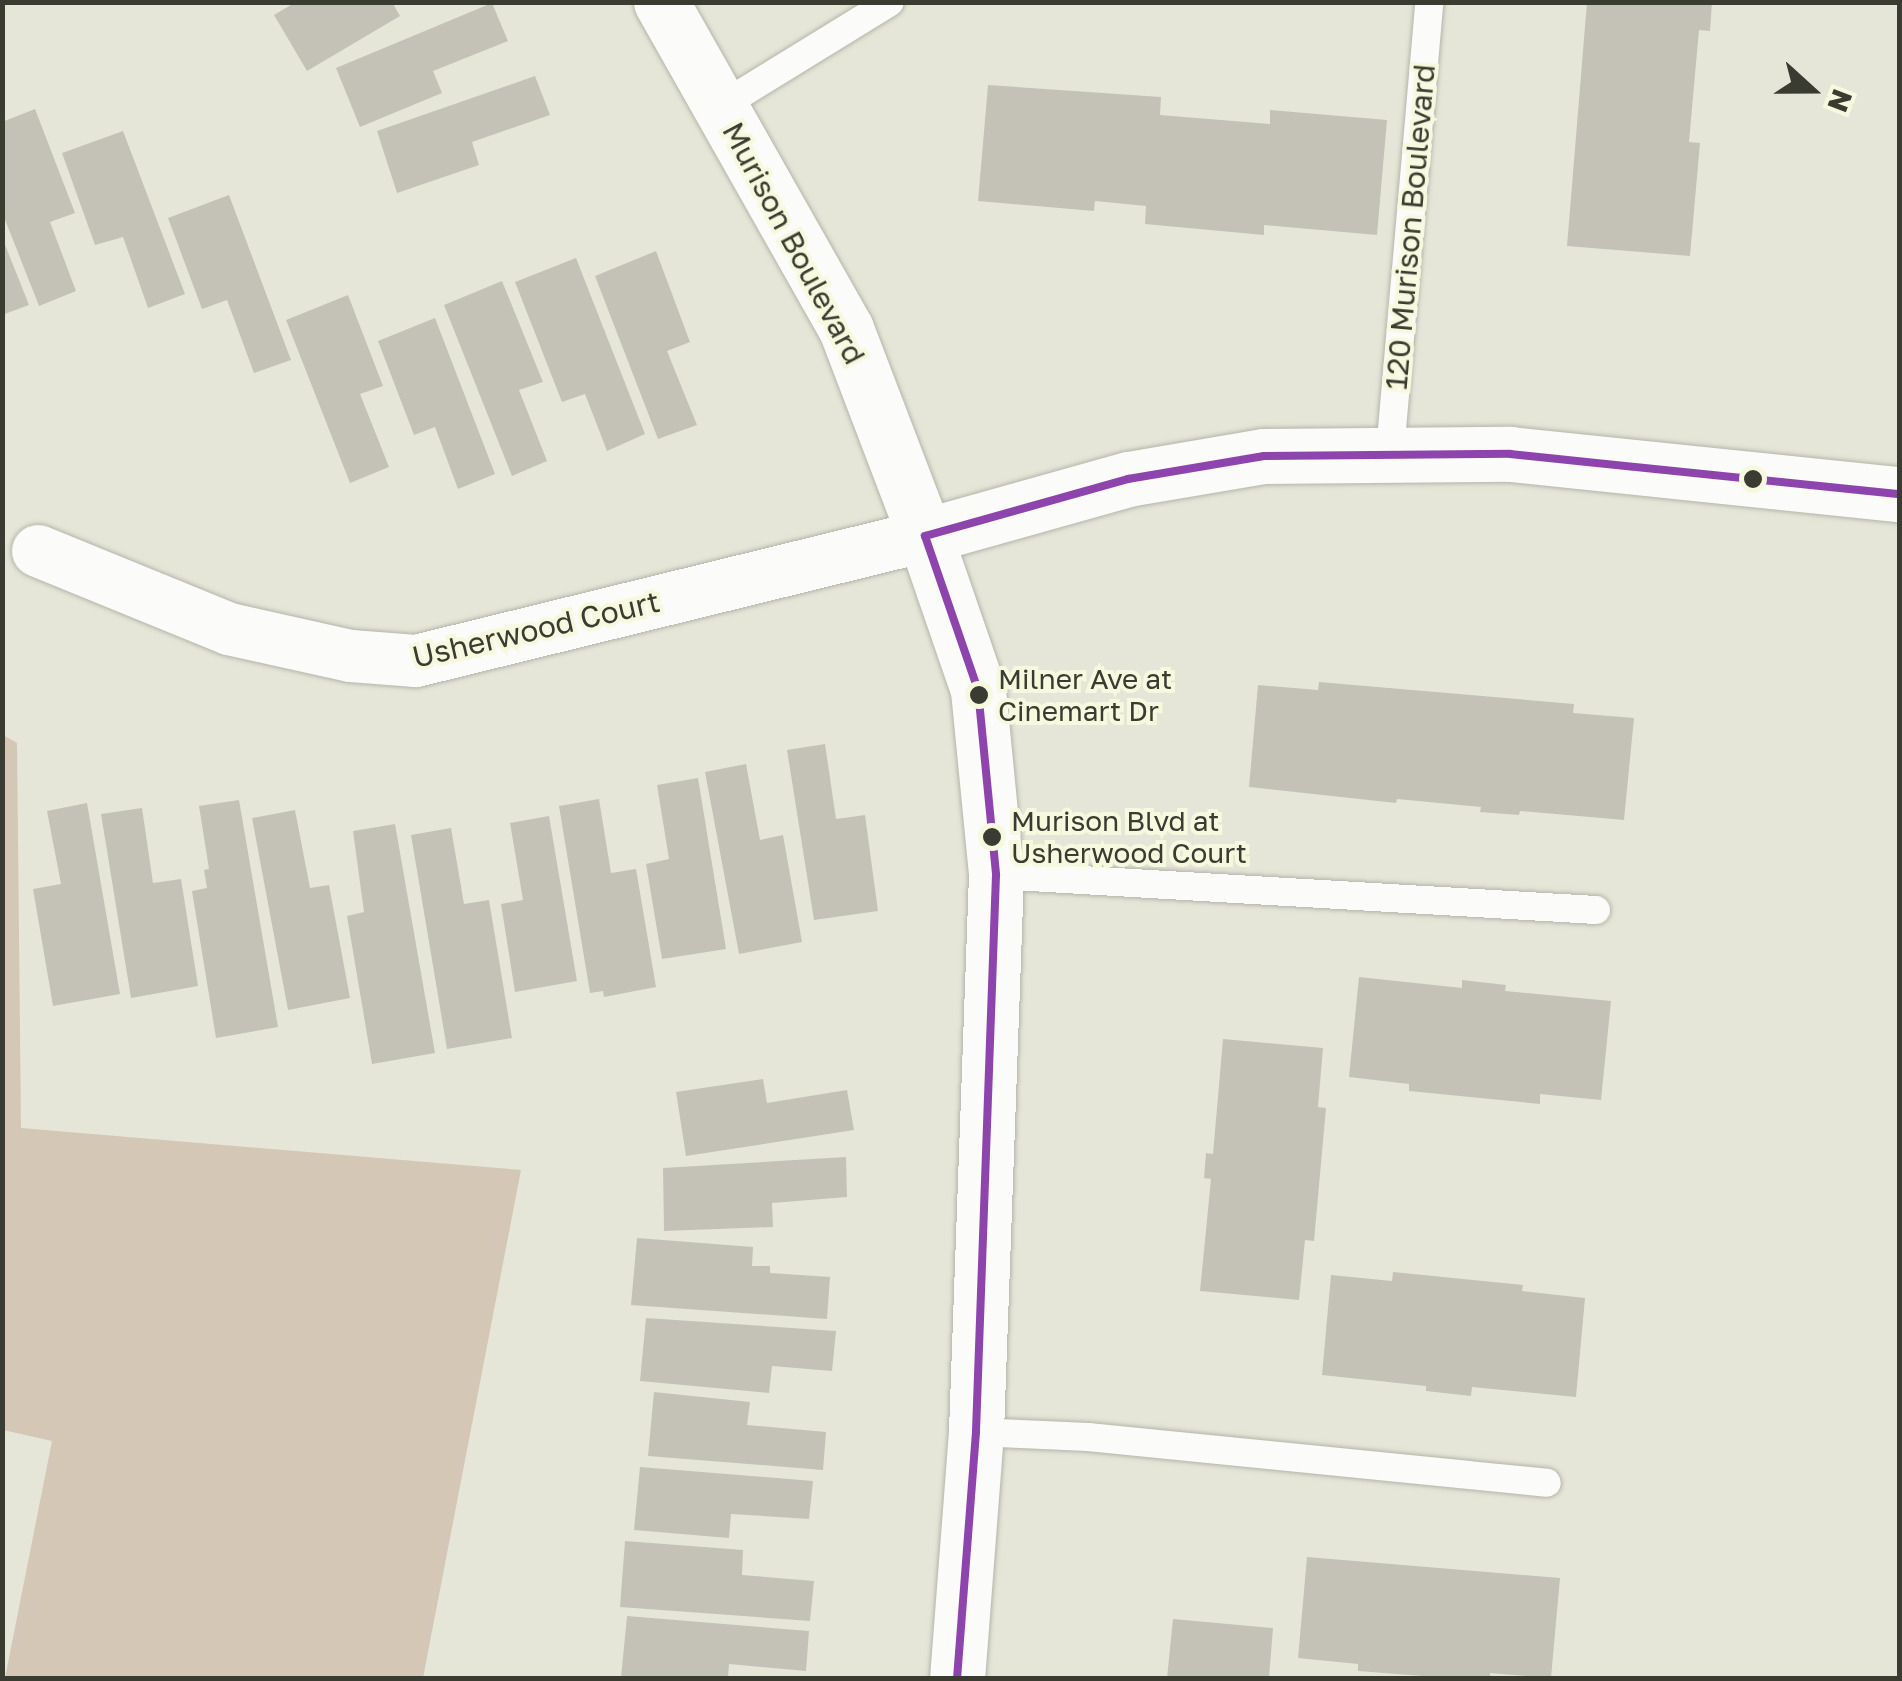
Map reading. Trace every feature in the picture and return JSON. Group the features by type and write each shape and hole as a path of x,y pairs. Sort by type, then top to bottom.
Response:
{"street":[{"name":"Murison Boulevard","path":"661,2 846,330 925,536 978,690 996,876 976,1432 957,1678"},
{"path":"925,536 1128,480 1264,456 1510,454 1900,494"},
{"name":"Usherwood Court","path":"38,551 229,629 351,656 416,661 925,536"}],"lane":[{"path":"721,106 890,2"},
{"name":"120 Murison Boulevard","path":"1390,452 1429,2"},
{"path":"996,876 1596,910"},
{"path":"976,1432 1088,1436 1548,1483"}],"shaded area":[{"path":"3,735 17,743 21,1128 521,1170 423,1678 5,1678 52,1441 3,1430"}],"building":[{"path":"296,2 392,2 400,16 307,71 274,15"},
{"path":"1587,2 1712,2 1710,31 1699,30 1689,142 1700,143 1690,256 1567,246"},
{"path":"492,3 508,41 433,71 442,93 360,127 336,68"},
{"path":"535,76 550,115 472,142 479,165 397,193 377,131"},
{"path":"988,85 1161,97 1160,115 1270,124 1270,110 1387,120 1377,235 1264,225 1264,235 1145,224 1146,206 1095,201 1094,211 978,201"},
{"path":"35,109 75,213 50,222 76,291 39,306 2,212 2,122"},
{"path":"123,131 185,294 148,308 123,237 95,245 62,153"},
{"path":"229,195 291,360 254,373 227,300 202,309 168,218"},
{"path":"2,237 29,305 2,315"},
{"path":"656,251 690,342 667,351 697,425 658,439 595,276"},
{"path":"576,258 645,434 607,451 585,394 562,402 515,282"},
{"path":"502,281 543,382 519,390 547,461 512,476 444,305"},
{"path":"348,295 383,386 360,394 389,467 350,483 286,320"},
{"path":"435,318 495,474 458,489 435,427 414,435 378,341"},
{"path":"1319,682 1574,704 1573,713 1634,718 1624,820 1520,811 1519,815 1480,812 1481,807 1397,799 1396,803 1249,787 1258,685 1318,690"},
{"path":"825,744 836,819 865,815 878,911 814,920 787,750"},
{"path":"746,764 760,840 783,835 802,942 739,954 705,772"},
{"path":"698,778 726,949 662,959 646,864 669,859 657,785"},
{"path":"599,799 611,873 636,869 656,987 604,997 603,991 590,993 559,806"},
{"path":"239,800 278,1027 216,1038 192,891 207,888 204,870 209,869 199,806"},
{"path":"87,803 120,994 53,1006 33,889 61,884 47,811"},
{"path":"142,808 153,883 181,879 198,986 131,998 101,814"},
{"path":"295,810 310,888 329,885 350,998 288,1010 252,818"},
{"path":"549,816 577,981 515,992 501,904 523,900 510,823"},
{"path":"395,824 435,1053 372,1064 347,916 364,912 353,831"},
{"path":"451,828 464,904 489,900 512,1038 447,1049 411,835"},
{"path":"1359,977 1462,988 1462,980 1506,985 1505,991 1611,1001 1601,1100 1540,1094 1540,1104 1409,1091 1409,1084 1349,1077"},
{"path":"1223,1039 1323,1048 1318,1107 1326,1108 1314,1241 1305,1240 1299,1300 1200,1291 1211,1179 1204,1178 1206,1153 1213,1154"},
{"path":"763,1079 767,1103 847,1090 854,1130 686,1156 676,1092"},
{"path":"846,1157 847,1197 772,1203 773,1227 664,1231 663,1168"},
{"path":"637,1238 753,1247 752,1266 770,1266 770,1273 830,1277 827,1319 631,1305"},
{"path":"1393,1272 1523,1285 1522,1291 1585,1298 1576,1397 1472,1387 1471,1396 1426,1391 1426,1386 1322,1375 1331,1275 1392,1281"},
{"path":"646,1318 836,1331 832,1371 772,1366 769,1393 640,1381"},
{"path":"654,1392 750,1402 747,1425 826,1432 823,1470 648,1456"},
{"path":"640,1467 813,1481 809,1519 731,1514 729,1538 634,1530"},
{"path":"625,1541 743,1550 742,1575 814,1581 810,1621 620,1607"},
{"path":"1307,1557 1560,1578 1551,1678 1490,1673 1490,1678 1449,1678 1358,1671 1358,1664 1298,1658"},
{"path":"627,1616 809,1631 806,1671 729,1664 728,1678 621,1678"},
{"path":"1173,1619 1273,1628 1269,1678 1167,1678"}],"transit line":[{"path":"925,536 1128,479 1264,456 1510,454 1900,494"},
{"path":"925,536 978,690 996,875 976,1432 957,1678"}],"place":[{"name":"Milner Ave at Cinemart Dr","path":"979,695"},
{"name":"Murison Blvd at Usherwood Court","path":"992,837"}]}
